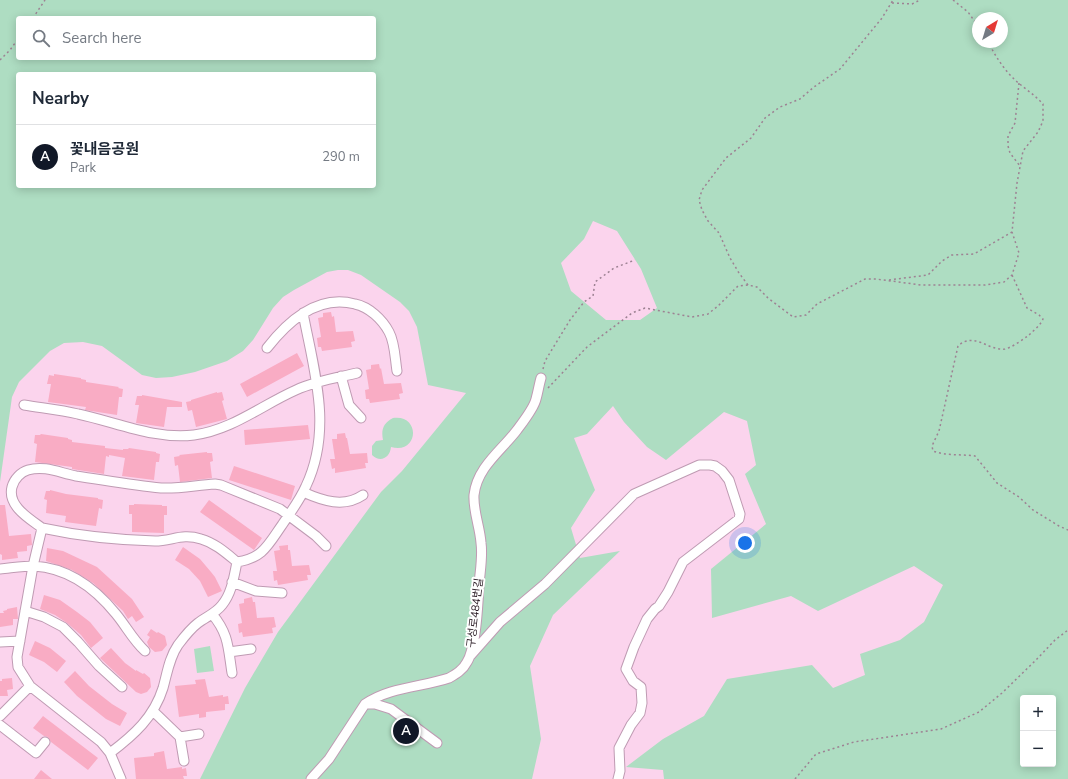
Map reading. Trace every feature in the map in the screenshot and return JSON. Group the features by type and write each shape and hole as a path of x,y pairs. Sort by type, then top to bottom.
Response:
{"street":[{"path":"267,348 290,322 303,313 318,305 337,301 350,302 368,309 380,320 388,331 392,340 397,371"},
{"path":"303,313 320,410 319,441 314,466 303,492 289,515 262,553 249,560 237,562 217,546 194,537 178,537 158,541 127,539 42,528 21,511 12,498 11,489 15,480 23,472 32,469 53,469 74,475 161,488 215,484 221,485 280,508 289,515 316,536 326,546"},
{"path":"24,405 79,414 150,432 170,435 193,435 235,422 286,395 316,382 357,373"},
{"path":"341,376 349,405 361,418"},
{"name":"구성로484번길","path":"311,779 329,759 365,704 370,700 384,694 449,678 463,668 470,656 476,625 482,550 474,509 474,494 485,468 516,431 536,401 541,378"},
{"path":"470,656 500,622 545,584 634,494 699,465 715,466 722,471 729,480 740,514 739,519 683,562 668,592 659,606 647,619 626,669 633,681 641,687 642,703 640,713 631,725 619,748 620,772 618,779"},
{"path":"303,492 327,501 342,503 353,501 363,495"},
{"path":"42,528 33,566 17,657 18,667 30,686 84,727 101,742 110,753 121,779"},
{"path":"110,753 124,743 142,726 153,711 159,700 174,651 192,628 222,605 232,582 237,562"},
{"path":"0,569 33,566 62,572 77,579 90,587 112,608 135,641 144,650"},
{"path":"232,582 256,591 282,592"},
{"path":"25,612 44,617 64,627 99,666 122,687"},
{"path":"212,614 225,632 232,673"},
{"path":"0,642 20,641"},
{"path":"229,652 251,649"},
{"path":"0,716 30,686"},
{"path":"365,704 375,704 391,709 437,743"},
{"path":"153,711 180,737 184,761"},
{"path":"0,725 36,753 45,742"},
{"path":"180,737 199,734"}],"path":[{"path":"34,16 45,0"},
{"path":"748,285 730,258 719,233 708,221 702,210 700,200 702,190 726,158 751,138 765,118 780,107 800,99 840,69 893,0"},
{"path":"892,3 912,4 920,0"},
{"path":"952,0 968,12 972,18"},
{"path":"0,60 16,42"},
{"path":"547,390 587,348 632,313 645,308 692,317 708,314 738,286 748,285 757,287 768,298 793,317 806,315 817,304 864,279 887,280 921,285 985,285 1004,282 1012,275 1019,253 1012,232 1023,151 1038,132 1043,121 1043,104 1035,95 1013,78 1001,65 991,48"},
{"path":"1019,83 1015,122 1008,136 1008,146 1010,153 1020,167"},
{"path":"887,280 928,275 942,261 952,255 974,254 1012,232"},
{"path":"541,378 545,360 570,320 584,302 593,296 595,282 614,268 635,260"},
{"path":"1012,275 1027,308 1043,319 1041,324 1020,342 1005,349 967,340 958,346 939,430 932,446 933,451 939,453 974,456 997,483 1020,497 1033,510 1068,530"},
{"path":"795,779 816,754 854,742 941,729 979,712 1002,693 1055,640 1068,630"}],"green space":[{"path":"0,0 1068,0 1068,779 664,779 663,770 626,767 663,739 704,716 727,679 812,665 833,688 865,675 860,654 900,640 924,622 943,585 914,566 818,611 791,596 712,618 711,569 766,524 745,474 756,465 747,421 724,412 666,460 647,447 624,422 613,406 587,434 574,438 595,490 571,528 580,558 620,551 553,615 530,666 541,739 532,779 200,779 245,688 278,632 381,492 402,471 466,393 428,385 417,327 409,311 400,302 361,275 348,270 327,272 283,297 273,308 253,340 243,351 227,361 195,372 172,377 156,378 142,375 102,346 83,342 64,343 50,351 19,382 12,397 0,482","holes":["593,221 617,231 641,269 657,308 640,320 606,320 571,291 561,263 584,239"]},
{"path":"393,418 402,418 408,422 412,428 413,434 411,440 407,445 400,448 391,447 387,456 378,459 372,455 372,446 376,441 383,440 382,433 384,427 387,422"},
{"path":"210,646 214,671 197,673 194,649"}],"building":[{"path":"331,312 332,317 334,316 336,332 353,331 355,341 351,342 352,347 322,351 321,347 318,347 317,338 321,337 318,318 323,317 323,313"},
{"path":"297,353 304,366 247,397 240,384"},
{"path":"379,364 384,384 401,383 403,393 399,394 400,399 370,403 369,399 366,399 365,390 369,389 366,370 371,369 371,365"},
{"path":"54,374 81,378 86,380 86,382 119,387 118,388 123,389 122,397 119,397 117,415 85,410 86,407 48,402 51,384 47,384 49,375 54,376"},
{"path":"217,392 222,392 224,400 222,401 227,419 196,427 192,410 188,411 186,402"},
{"path":"142,395 182,402 182,407 167,407 164,427 136,423 139,405 135,405 137,396"},
{"path":"308,425 310,439 245,445 244,430"},
{"path":"345,433 350,454 367,453 368,463 365,463 366,468 335,473 335,468 332,469 330,459 335,459 332,439 337,439 337,434"},
{"path":"41,434 68,438 72,440 72,442 105,446 105,448 123,450 129,448 156,452 160,454 159,462 156,462 154,480 122,476 125,458 109,455 109,457 106,456 104,474 72,469 72,467 35,462 37,444 34,443 35,435"},
{"path":"207,452 212,453 213,461 210,462 212,478 180,482 178,465 175,466 174,457 180,456 179,455"},
{"path":"234,466 295,486 291,500 229,480"},
{"path":"50,490 103,500 102,509 99,508 96,526 65,522 66,516 46,513 47,500 44,499 46,491"},
{"path":"209,500 262,538 254,550 200,512"},
{"path":"0,505 5,505 9,536 31,534 32,545 27,546 27,551 17,552 18,558 2,560 2,555 0,554"},
{"path":"129,505 167,506 167,515 164,515 164,533 132,532 132,514 129,514"},
{"path":"288,545 292,566 309,565 311,575 307,575 308,580 278,585 277,580 274,581 273,571 277,571 274,551 280,550 279,546"},
{"path":"183,547 200,559 215,577 222,591 208,597 200,581 189,569 175,560"},
{"path":"47,548 63,551 97,567 132,599 144,617 136,622 132,616 128,619 123,611 93,583 72,570 46,561"},
{"path":"44,595 60,600 77,612 90,622 103,638 91,648 81,635 67,623 55,615 40,609"},
{"path":"252,597 253,602 255,602 257,618 274,617 276,627 272,628 273,633 243,637 242,632 239,633 238,624 242,623 239,604 244,603 244,599"},
{"path":"17,607 18,619 13,619 13,625 0,627 0,613 4,613 3,611 7,609"},
{"path":"151,629 165,636 167,645 162,651 155,652 149,647 147,642 150,637 147,635"},
{"path":"35,641 50,648 66,661 57,672 44,662 29,655"},
{"path":"111,648 125,663 136,671 143,674 144,673 150,678 151,687 147,692 141,694 136,692 100,658"},
{"path":"75,671 89,686 112,704 127,713 120,726 106,719 77,696 64,682"},
{"path":"12,678 13,689 7,690 8,696 0,696 0,681 2,681 2,679"},
{"path":"205,679 209,697 223,695 223,697 228,696 229,704 225,704 225,710 206,712 206,717 199,718 199,714 179,717 175,686 196,684 195,680"},
{"path":"43,716 98,758 88,770 51,742 48,737 44,736 33,728"},
{"path":"164,751 167,769 182,767 182,769 186,768 187,776 183,776 184,779 136,779 134,758 154,756 154,753"},
{"path":"41,770 52,779 34,779"}],"place":[{"name":"꽃내음공원","path":"406,731"}]}
